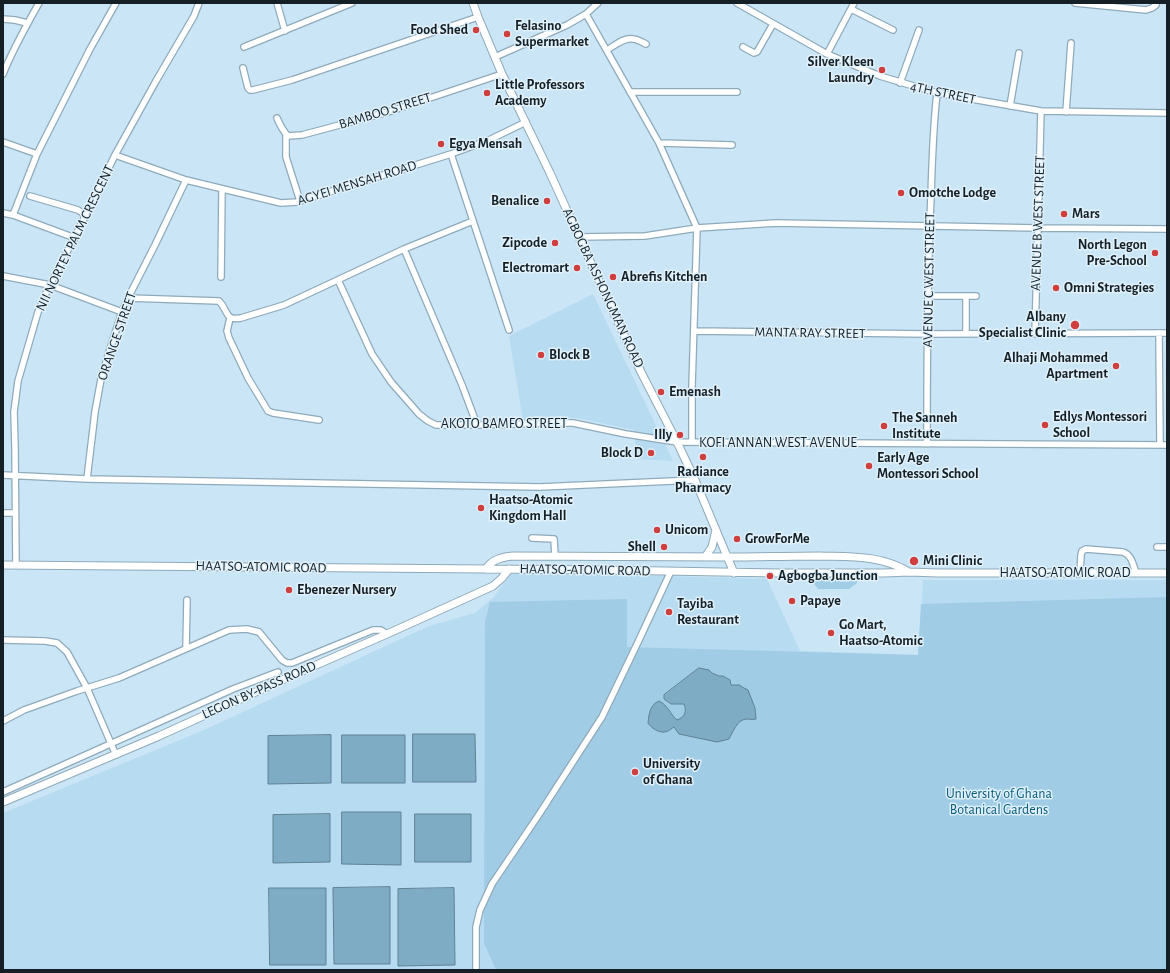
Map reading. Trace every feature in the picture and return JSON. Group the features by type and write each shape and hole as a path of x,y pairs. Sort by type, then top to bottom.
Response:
{"street":[{"path":"3,74 27,24 39,3"},
{"path":"13,216 37,154 90,49 116,3"},
{"name":"NII NORTEY PALM CRESCENT","path":"16,565 14,412 18,381 38,312 115,155 152,87 194,16 199,3"},
{"path":"277,3 285,30"},
{"path":"244,47 352,3"},
{"name":"AGBOGBA ASHONGMAN ROAD","path":"473,3 502,74 550,173 641,372 695,480 734,573"},
{"path":"495,57 567,25 586,14 598,3"},
{"name":"4TH STREET","path":"737,3 827,54 880,76 937,93 1041,111 1167,113"},
{"path":"827,54 854,3"},
{"path":"1075,3 1146,10 1152,8 1156,4"},
{"path":"851,9 893,30"},
{"path":"586,14 659,143 697,228 692,386 692,442"},
{"path":"243,68 248,88 253,90 292,80 478,16"},
{"path":"3,19 27,24"},
{"path":"743,46 757,52 773,24"},
{"path":"900,83 919,30"},
{"path":"606,50 625,39 634,39 646,44"},
{"path":"1066,112 1071,42"},
{"path":"1010,106 1019,53"},
{"name":"BAMBOO STREET","path":"286,134 294,137 309,134 388,112 502,74"},
{"path":"630,92 737,92"},
{"name":"AVENUE C WEST STREET","path":"927,444 928,296 934,119 937,93"},
{"name":"AVENUE B WEST STREET","path":"1035,334 1041,111"},
{"path":"278,118 280,126 286,134 286,157 300,201"},
{"name":"AGYEI MENSAH ROAD","path":"115,155 186,180 281,203 300,201 451,154 489,140 526,122"},
{"path":"3,142 37,154"},
{"path":"659,143 732,145"},
{"path":"451,154 510,330"},
{"name":"ORANGE STREET","path":"87,479 94,412 110,349 122,312 186,180"},
{"path":"221,277 222,189"},
{"path":"30,196 78,210 84,214 85,217"},
{"path":"3,213 75,238"},
{"path":"128,298 219,301 222,304 227,316 236,319 241,318 284,305 404,249 473,221"},
{"path":"579,237 645,236 697,228 776,223 1038,228 1167,228"},
{"path":"404,249 478,425"},
{"path":"3,276 50,285 122,312"},
{"name":"AKOTO BAMFO STREET","path":"338,280 372,354 391,382 419,414 436,425 573,423 626,434 677,442"},
{"path":"928,296 976,296"},
{"path":"966,296 966,334"},
{"path":"230,318 227,330 229,338 248,378 268,411 272,413 319,420"},
{"name":"MANTA RAY STREET","path":"694,331 927,334 1167,333"},
{"path":"1159,333 1160,445"},
{"name":"KOFI ANNAN WEST AVENUE","path":"677,442 1167,445"},
{"path":"3,476 87,479 540,487 695,480"},
{"path":"3,513 15,513"},
{"path":"705,557 712,547 716,530"},
{"path":"532,538 554,539 555,556"},
{"path":"1158,547 1167,547"},
{"path":"1080,573 1081,555 1082,551 1086,549 1127,553 1130,556 1136,573"},
{"path":"486,569 489,564 504,557 792,556 874,558 901,567 909,572"},
{"name":"HAATSO-ATOMIC ROAD","path":"3,565 509,569 734,573 1167,573"},
{"name":"LEGON BY-PASS ROAD","path":"3,802 116,755 493,586 509,569"},
{"path":"476,970 476,927 480,910 492,884 602,717 671,571"},
{"path":"186,600 186,648"},
{"path":"3,721 24,710 119,678 229,630 247,629 259,632 282,660 287,663 292,663 373,630 381,630 386,634"},
{"path":"3,640 45,641 57,644 67,652 87,688 116,755"},
{"path":"3,792 226,693 278,672"}],"shaded area":[{"path":"593,294 673,461 637,459 634,430 577,418 523,420 509,336"},
{"name":"University of Ghana Botanical Gardens","path":"510,574 767,579 800,651 920,655 923,580 1167,580 1167,970 3,970 3,813 204,730 429,626 475,613 494,597"},
{"path":"699,668 709,670 719,676 723,676 730,680 731,685 740,685 748,690 755,708 756,719 746,719 740,722 729,739 717,742 679,734 674,727 669,731 660,732 648,723 652,707 659,701 665,705 677,720 684,716 684,704 671,704 664,699 664,695"},
{"path":"413,734 475,734 476,782 413,782"},
{"path":"331,735 331,783 268,784 268,736"},
{"path":"342,735 405,735 405,783 342,783"},
{"path":"342,812 401,812 401,865 342,864"},
{"path":"330,814 330,862 273,863 273,815"},
{"path":"415,814 471,814 471,862 415,862"},
{"path":"390,887 390,964 334,964 333,888"},
{"path":"269,888 326,888 326,965 270,965"},
{"path":"454,888 455,965 398,966 398,889"}],"green space":[{"path":"814,577 853,577 857,580 857,583 849,589 818,589 812,581"},
{"name":"University of Ghana Botanical Gardens","path":"1167,597 1167,970 496,970 484,943 485,622 490,602 627,599 627,647 918,655 921,604"}],"place":[{"name":"Food Shed","path":"476,30"},
{"name":"Felasino Supermarket","path":"507,34"},
{"name":"Silver Kleen Laundry","path":"882,70"},
{"name":"Little Professors Academy","path":"487,93"},
{"name":"Egya Mensah","path":"441,144"},
{"name":"Omotche Lodge","path":"901,193"},
{"name":"Benalice","path":"547,201"},
{"name":"Mars","path":"1064,214"},
{"name":"Zipcode","path":"555,243"},
{"name":"North Legon Pre-School","path":"1155,253"},
{"name":"Electromart","path":"577,268"},
{"name":"Abrefis Kitchen","path":"613,277"},
{"name":"Omni Strategies","path":"1056,288"},
{"name":"Albany Specialist Clinic","path":"1075,325"},
{"name":"Block B","path":"541,355"},
{"name":"Alhaji Mohammed Apartment","path":"1116,366"},
{"name":"Emenash","path":"661,392"},
{"name":"Edlys Montessori School","path":"1045,425"},
{"name":"The Sanneh Institute","path":"884,426"},
{"name":"Illy","path":"680,435"},
{"name":"Block D","path":"651,453"},
{"name":"Radiance Pharmacy","path":"703,457"},
{"name":"Early Age Montessori School","path":"869,466"},
{"name":"Haatso-Atomic Kingdom Hall","path":"481,508"},
{"name":"Unicom","path":"657,530"},
{"name":"GrowForMe","path":"737,539"},
{"name":"Shell","path":"664,547"},
{"name":"Mini Clinic","path":"914,561"},
{"name":"Agbogba Junction","path":"770,576"},
{"name":"Ebenezer Nursery","path":"289,590"},
{"name":"Papaye","path":"792,601"},
{"name":"Tayiba Restaurant","path":"669,612"},
{"name":"Go Mart, Haatso-Atomic","path":"831,633"},
{"name":"University of Ghana","path":"635,772"}]}
